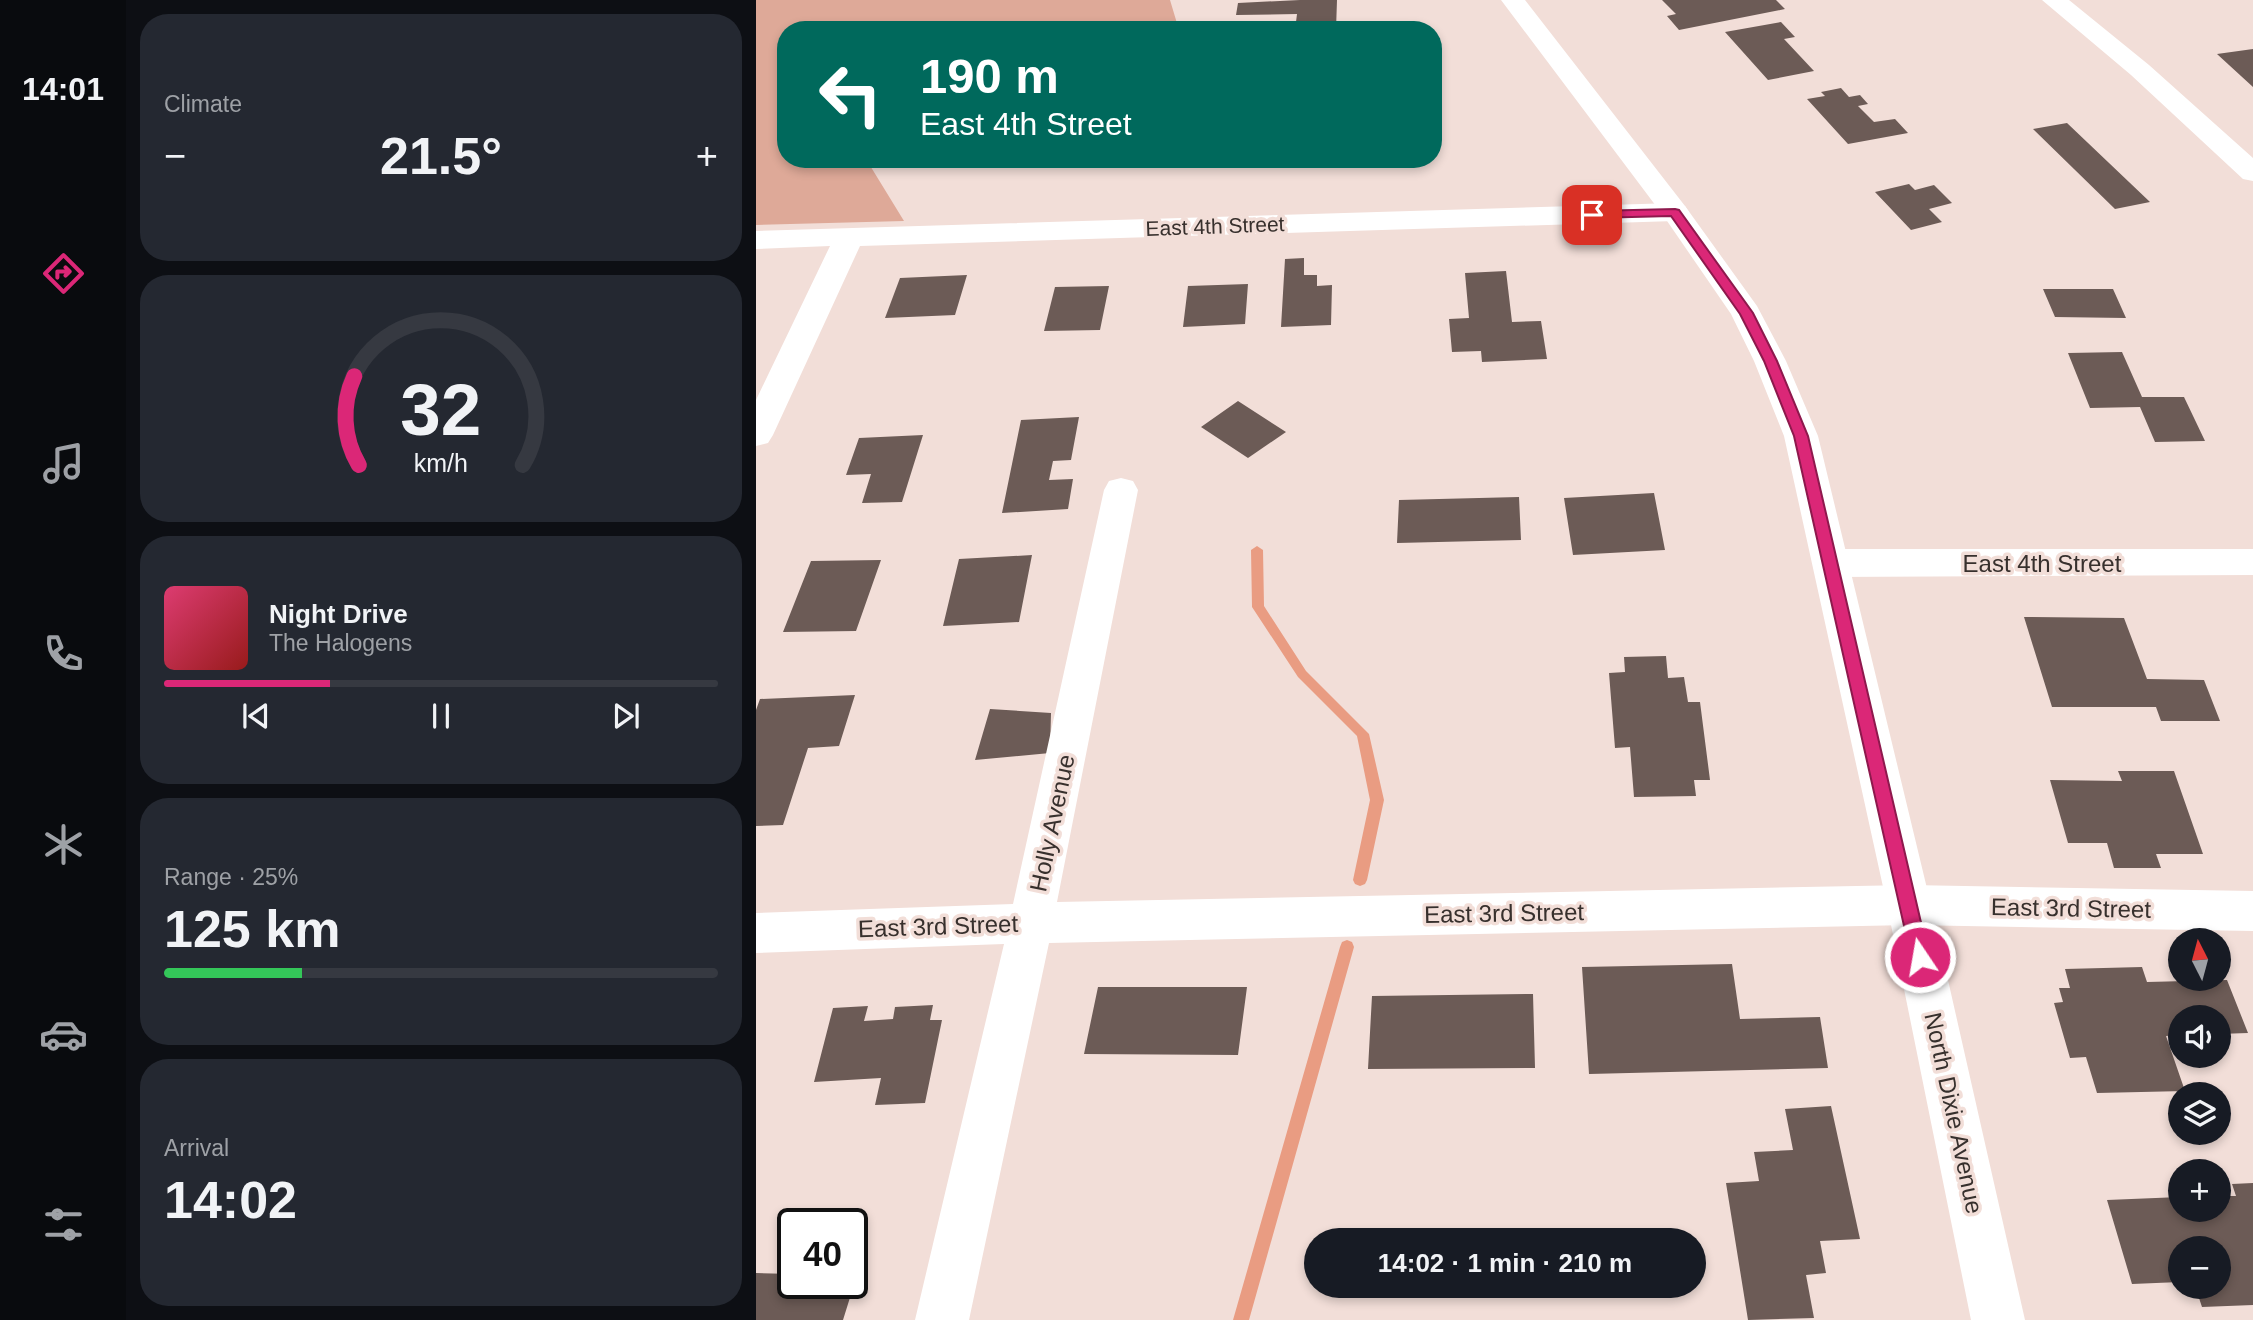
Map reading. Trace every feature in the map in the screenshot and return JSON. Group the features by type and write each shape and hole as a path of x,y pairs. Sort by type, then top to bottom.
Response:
{"street":[{"name":"North Dixie Avenue","path":"1513,0 1675,212 1746,313 1770,361 1801,436 1909,905 1998,1320"},
{"path":"2054,0 2140,70 2253,173"},
{"name":"East 4th Street","path":"756,240 1675,212"},
{"path":"756,435 849,237"},
{"name":"Holly Avenue","path":"942,1320 1031,923 1121,490"},
{"name":"East 4th Street","path":"1832,563 2253,562"},
{"name":"East 3rd Street","path":"756,933 1031,923 1909,905 2253,911"}],"shaded area":[{"path":"756,0 1170,0 1176,21 777,21 777,168 872,168 904,221 756,225"}],"building":[{"path":"1337,0 1336,21 1296,21 1297,14 1236,15 1238,3"},
{"path":"1662,0 1776,0 1785,9 1679,30 1667,16 1676,14"},
{"path":"1781,22 1795,37 1784,39 1814,71 1768,80 1725,32"},
{"path":"2253,49 2253,87 2217,54"},
{"path":"1841,88 1849,97 1860,95 1868,104 1858,106 1874,122 1895,119 1908,133 1848,144 1807,99 1825,96 1821,92"},
{"path":"2067,123 2150,202 2115,209 2033,129"},
{"path":"1909,184 1915,190 1934,185 1952,203 1929,209 1942,222 1911,230 1875,192"},
{"path":"1304,258 1304,275 1317,275 1317,286 1332,285 1331,325 1281,327 1285,259"},
{"path":"1506,271 1512,322 1541,321 1547,359 1482,362 1481,351 1452,352 1449,319 1469,318 1465,273"},
{"path":"967,275 955,315 885,318 900,278"},
{"path":"1248,284 1245,324 1183,327 1188,286"},
{"path":"1109,286 1100,330 1044,331 1055,287"},
{"path":"2043,289 2113,289 2126,318 2055,317"},
{"path":"2122,352 2142,397 2184,397 2205,441 2155,442 2140,407 2090,408 2068,353"},
{"path":"1238,401 1286,432 1248,458 1201,427"},
{"path":"1079,417 1071,460 1053,461 1049,480 1073,479 1068,509 1002,513 1021,420"},
{"path":"923,435 902,502 862,503 871,474 846,475 859,438"},
{"path":"1654,493 1665,550 1573,555 1564,498"},
{"path":"1519,497 1521,540 1397,543 1399,500"},
{"path":"1032,555 1019,622 943,626 959,559"},
{"path":"881,560 856,631 783,632 811,561"},
{"path":"2024,617 2124,618 2147,679 2204,680 2220,721 2161,721 2156,707 2052,707"},
{"path":"1666,656 1668,678 1684,677 1688,702 1700,702 1710,780 1694,780 1696,796 1634,797 1630,747 1615,748 1609,673 1625,672 1624,657"},
{"path":"855,695 839,746 808,748 783,825 756,826 756,710 760,699"},
{"path":"990,709 1051,713 1050,753 975,760"},
{"path":"2118,771 2174,771 2203,854 2156,854 2161,868 2114,868 2107,843 2068,843 2050,780 2122,781"},
{"path":"1732,964 1740,1019 1820,1017 1828,1068 1589,1074 1582,967"},
{"path":"2142,967 2147,982 2168,981 2168,991 2231,990 2248,1033 2231,1034 2231,1005 2168,1005 2168,1068 2177,1068 2182,1082 2168,1082 2168,1091 2097,1093 2086,1057 2070,1058 2054,1003 2063,1002 2059,988 2070,988 2065,969"},
{"path":"1098,987 1247,987 1238,1055 1084,1054"},
{"path":"1533,994 1535,1068 1368,1069 1372,996"},
{"path":"933,1005 930,1020 942,1020 925,1103 875,1105 881,1078 814,1082 833,1008 868,1006 864,1021 893,1019 895,1007"},
{"path":"1831,1106 1860,1239 1820,1241 1826,1273 1806,1275 1814,1318 1748,1320 1726,1183 1759,1181 1754,1152 1793,1150 1785,1109"},
{"path":"2253,1183 2253,1305 2202,1307 2199,1299 2231,1299 2231,1236 2168,1236 2168,1282 2132,1284 2107,1200 2168,1197 2168,1222 2231,1222 2231,1196 2236,1196 2232,1184"},
{"path":"756,1273 777,1274 777,1299 850,1299 843,1320 756,1320"}],"waterway":[{"path":"1257,550 1258,607 1302,674 1363,734 1377,800 1360,880"},
{"path":"1241,1320 1347,947"}],"route":[{"path":"1592,215 1675,212 1746,313 1770,361 1801,436 1920,957"}]}
